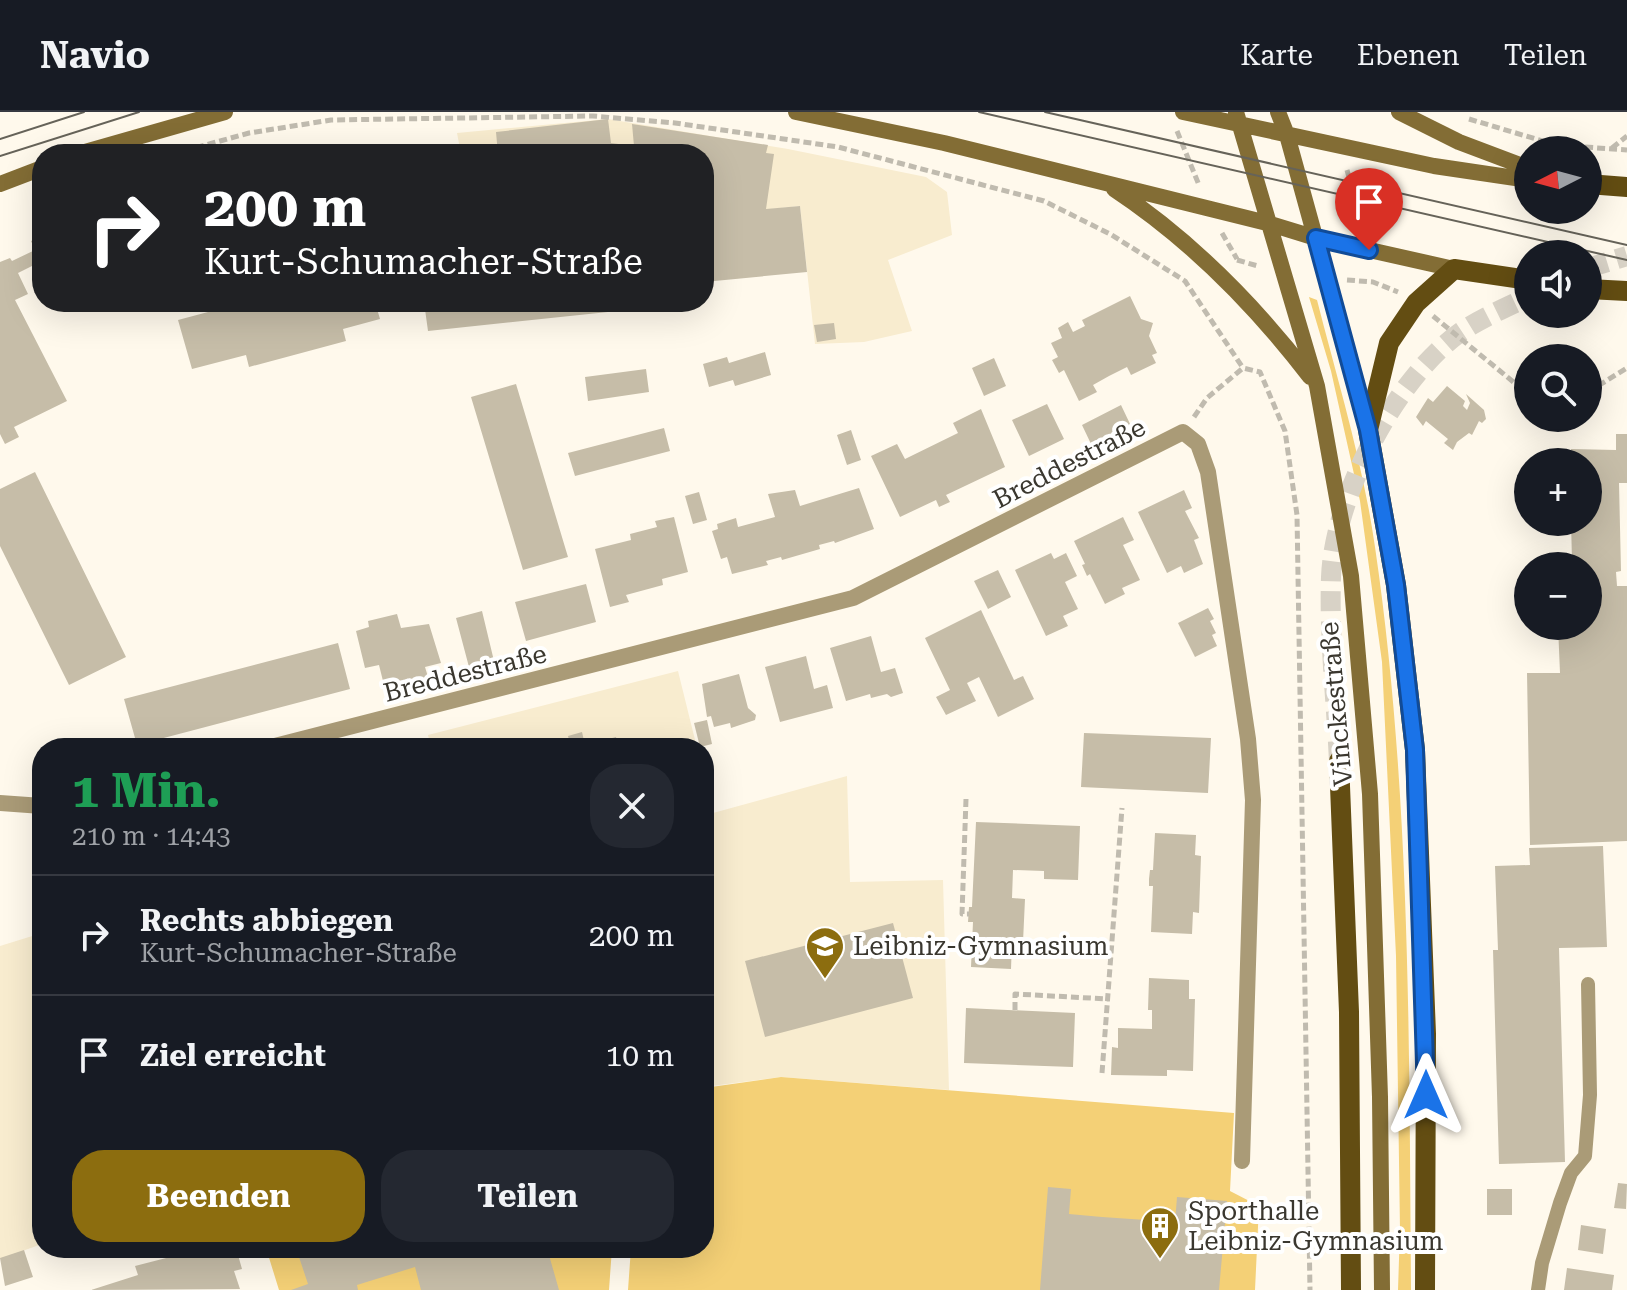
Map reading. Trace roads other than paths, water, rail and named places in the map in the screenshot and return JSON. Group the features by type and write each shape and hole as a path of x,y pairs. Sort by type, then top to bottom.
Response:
{"main road":[{"path":"113,144 225,112"},
{"path":"796,112 944,143 1267,223 1316,238 1454,269 1514,278"},
{"path":"1183,112 1240,120 1341,147 1514,178"},
{"path":"1278,112 1368,430 1396,585 1415,750 1426,1034 1425,1290"},
{"path":"1399,112 1459,142 1514,163"},
{"name":"Vinckestraße","path":"1240,120 1267,223 1317,386 1351,576 1370,794 1380,1097 1382,1290"},
{"path":"0,184 32,172"},
{"path":"1106,184 1180,238 1252,305 1317,386"},
{"path":"1602,185 1627,187"},
{"path":"1368,430 1389,343 1404,316 1454,269"},
{"path":"1602,290 1627,291"},
{"name":"Vinckestraße","path":"1339,761 1349,1012 1351,1290"}],"street":[{"name":"Breddestraße","path":"306,738 853,598 1183,432 1198,444 1208,472 1248,739 1253,800 1242,1161"},
{"path":"0,803 32,805"}],"lane":[{"path":"1538,1290 1542,1263 1560,1203 1571,1173 1585,1156 1590,1095 1588,984"}],"tunnel":[{"path":"1602,264 1627,256"},
{"path":"1339,761 1331,577 1343,512 1355,478 1390,411 1434,355 1458,334 1514,304"}],"tram line":[{"path":"0,139 84,112"},
{"path":"38,144 139,112"},
{"path":"979,112 1627,260"},
{"path":"1045,112 1627,245"},
{"path":"0,156 32,146"}],"place":[{"name":"Leibniz-Gymnasium","path":"825,980"},
{"name":"Sporthalle Leibniz-Gymnasium","path":"1160,1260"}]}
